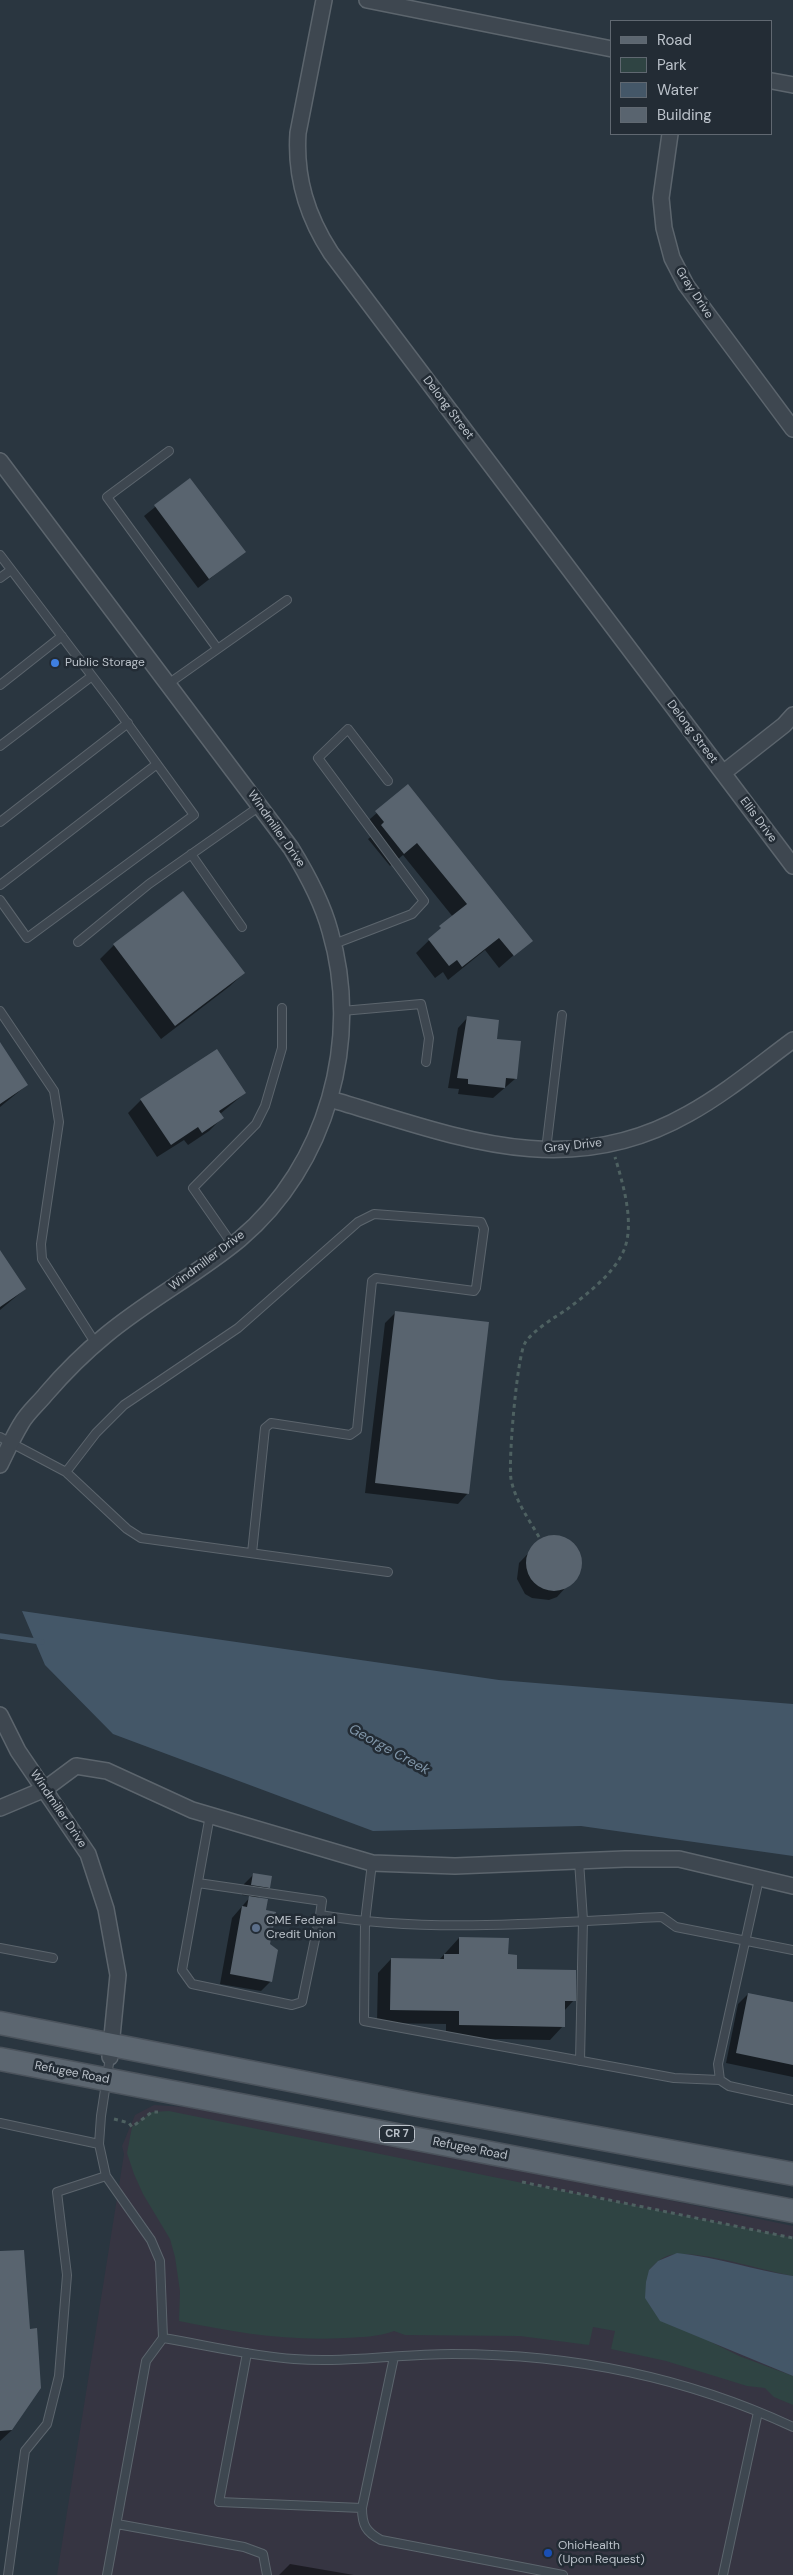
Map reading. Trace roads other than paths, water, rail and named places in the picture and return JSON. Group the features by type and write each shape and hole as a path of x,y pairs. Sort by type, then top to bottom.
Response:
{"main road":[{"path":"0,2023 111,2051 418,2104 793,2174"},
{"name":"Refugee Road","path":"0,2059 793,2211"}],"street":[{"name":"Delong Street","path":"324,0 298,133 297,148 300,179 313,223 331,253 723,773"},
{"path":"367,0 610,49"},
{"path":"773,80 793,85"},
{"name":"Gray Drive","path":"670,135 661,198 664,228 672,258 686,285 793,429"},
{"name":"Windmiller Drive","path":"0,461 291,848 307,874 320,902 334,944 342,1011 340,1052 330,1099 320,1126 295,1174 263,1216 232,1244 96,1344 64,1372 6,1440 0,1465"},
{"path":"723,773 784,725 793,715"},
{"name":"Ellis Drive","path":"723,773 793,866"},
{"name":"Gray Drive","path":"330,1099 469,1140 500,1146 546,1150 585,1148 659,1128 687,1115 713,1100 793,1040"},
{"name":"Windmiller Drive","path":"0,1715 18,1751 88,1854 106,1909 118,1974 111,2051"},
{"path":"0,1808 45,1789 76,1766 107,1771 192,1810 372,1862 455,1866 679,1859 793,1886"}],"lane":[{"path":"168,451 107,497 218,648"},
{"path":"0,555 128,723 194,815 27,938 0,900"},
{"path":"0,578 11,570"},
{"path":"168,684 287,600"},
{"path":"0,684 62,636"},
{"path":"0,746 92,676"},
{"path":"0,822 128,723"},
{"path":"334,944 412,914 424,901 318,758 348,729 388,781"},
{"path":"0,885 157,764"},
{"path":"78,942 149,884 260,806"},
{"path":"191,854 242,927"},
{"path":"342,1011 421,1004 429,1038 426,1062"},
{"path":"232,1244 193,1188 256,1124 265,1106 282,1048 282,1008"},
{"path":"0,1011 54,1091 59,1122 41,1244 42,1259 96,1344"},
{"path":"546,1150 562,1015"},
{"path":"66,1472 96,1434 124,1405 238,1328 358,1222 374,1214 481,1222 484,1229 474,1291 376,1278 372,1281 357,1430 350,1435 271,1423 265,1428 252,1553"},
{"path":"6,1440 66,1472 87,1488 127,1529 141,1538 388,1572"},
{"path":"198,1883 322,1901 302,2002 292,2005 192,1984 182,1970 210,1815"},
{"path":"579,1861 584,1920 580,2061"},
{"path":"372,1862 365,1922 364,2020 674,2078 720,2080 729,2086 793,2100"},
{"path":"720,2080 718,2064 759,1879"},
{"path":"320,1915 365,1922 451,1925 662,1917 676,1927 793,1950"},
{"path":"0,1948 53,1958"},
{"path":"107,2575 146,2361 163,2338 160,2261 151,2240 106,2176 99,2144 101,2116 111,2051"},
{"path":"0,2123 99,2144"},
{"path":"8,2575 25,2451 47,2424 59,2376 67,2275 57,2192 106,2176"},
{"path":"163,2338 247,2353 294,2359 450,2354 518,2355 596,2365 699,2389 793,2427"},
{"path":"247,2353 219,2502 362,2508"},
{"path":"394,2357 362,2508 362,2521 369,2534 381,2540 563,2575"},
{"path":"723,2575 728,2559 758,2412"},
{"path":"117,2524 244,2547 263,2554 267,2575"}],"water":[{"path":"22,1611 499,1680 793,1704 793,1856 581,1826 373,1831 113,1734 45,1665"},
{"path":"677,2253 707,2257 793,2276 793,2376 660,2321 645,2298 649,2270 658,2261"}],"waterway":[{"name":"George Creek","path":"0,1636 42,1642"}],"place":[{"name":"Public Storage","path":"55,663"},
{"name":"CME Federal Credit Union","path":"256,1928"},
{"name":"OhioHealth (Upon Request)","path":"548,2553"}]}
